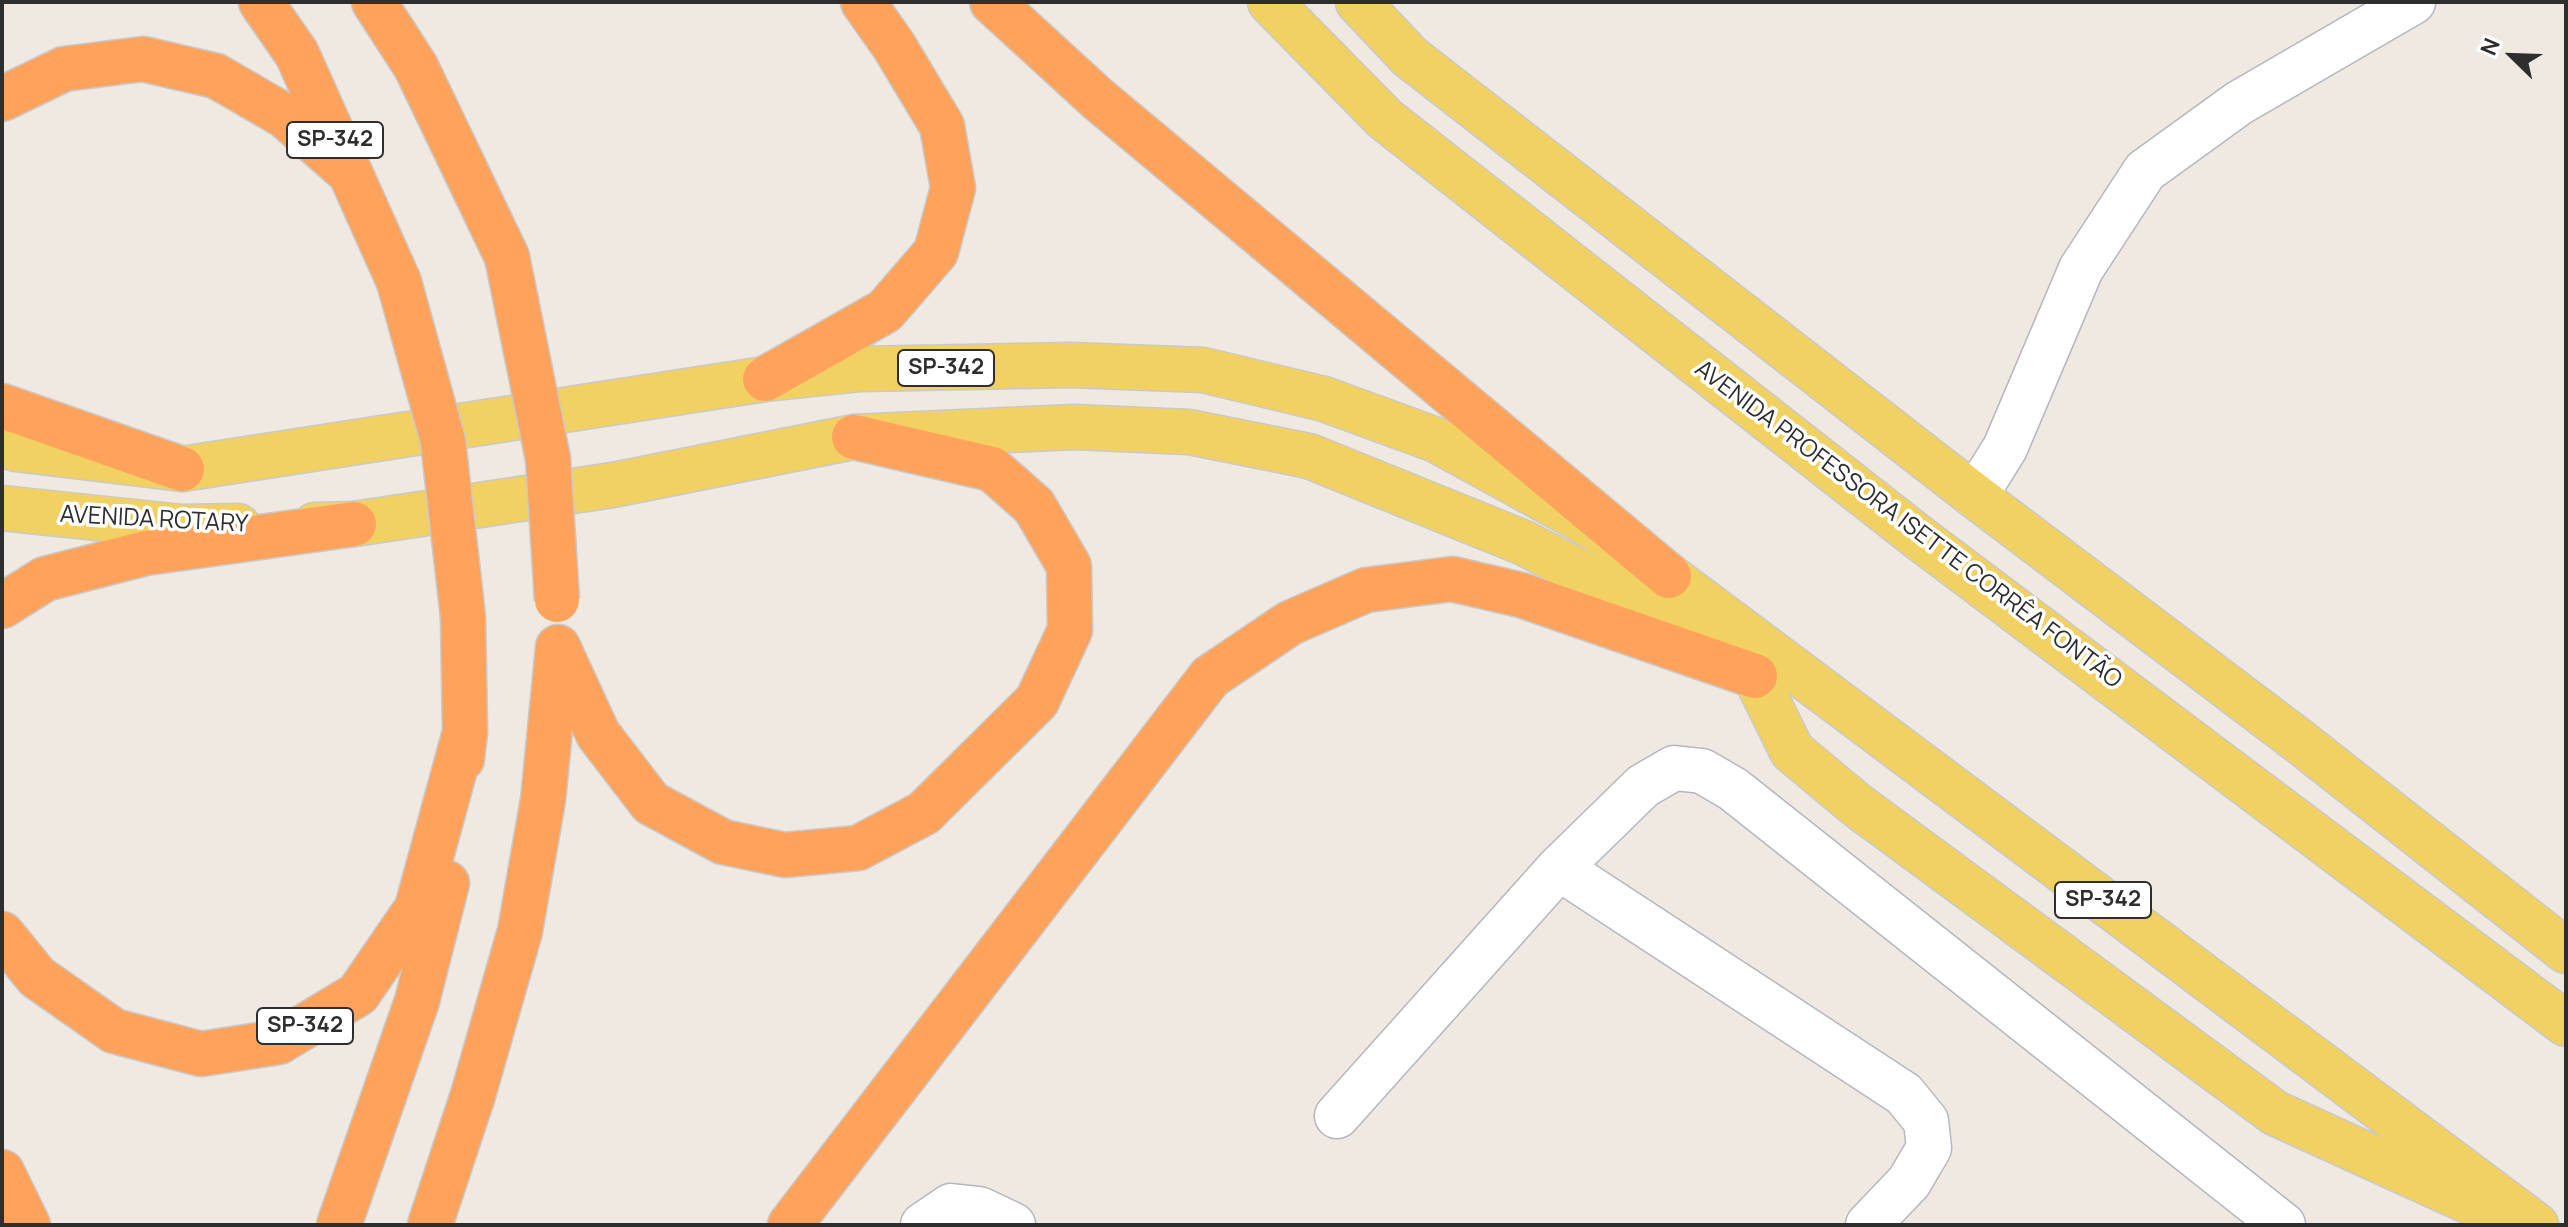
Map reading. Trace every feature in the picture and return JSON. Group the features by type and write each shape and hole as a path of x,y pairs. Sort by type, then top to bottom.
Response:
{"highway":[{"name":"SP-342","path":"2,934 37,977 114,1031 201,1054 279,1042 358,994 417,908 465,732 463,617 443,441 399,282 297,54 261,2"},
{"path":"374,2 416,67 507,257 548,459 557,600 558,647 543,800 520,931 473,1095 430,1225"},
{"path":"765,379 885,311 936,252 953,188 942,126 894,46 863,2"},
{"path":"992,2 1098,99 1669,576"},
{"path":"2,99 64,69 143,59 216,76 285,116 349,172"},
{"path":"2,406 182,469"},
{"path":"558,647 598,734 651,803 723,842 785,855 858,848 924,813 1037,701 1070,630 1069,566 1034,506 992,469 854,437"},
{"path":"2,606 45,579 146,553 354,524"},
{"path":"790,1225 1210,677 1290,623 1366,590 1452,579 1521,595 1755,676"},
{"path":"339,1225 417,1001 450,871 465,732"},
{"path":"2,1172 28,1225"}],"main road":[{"name":"AVENIDA PROFESSORA ISETTE CORRÊA FONTÃO","path":"1270,2 1385,119 1918,537 2566,1024"},
{"path":"1358,2 1410,57 2564,948 2521,989"},
{"name":"SP-342","path":"182,469 765,379 876,369 1071,365 1203,370 1324,399 1436,440 1578,518 1669,576 2536,1225"},
{"name":"AVENIDA ROTARY","path":"2,508 182,527 354,524 613,485 854,437 1074,427 1189,432 1309,456 1524,543 1631,599 1755,676"},
{"path":"2,445 182,469"},
{"path":"1755,676 1792,751 1858,806 2275,1113 2496,1217"},
{"path":"2257,791 2299,741"}],"street":[{"path":"1975,496 2005,448 2081,269 2145,171 2239,103 2413,2"},
{"path":"1337,1116 1559,868 1643,786 1674,768 1702,771 1733,789 2283,1225"},
{"path":"1559,868 1904,1094 1926,1121 1929,1148 1909,1182 1868,1225"},
{"path":"923,1225 951,1206 979,1209 1013,1225"}]}
